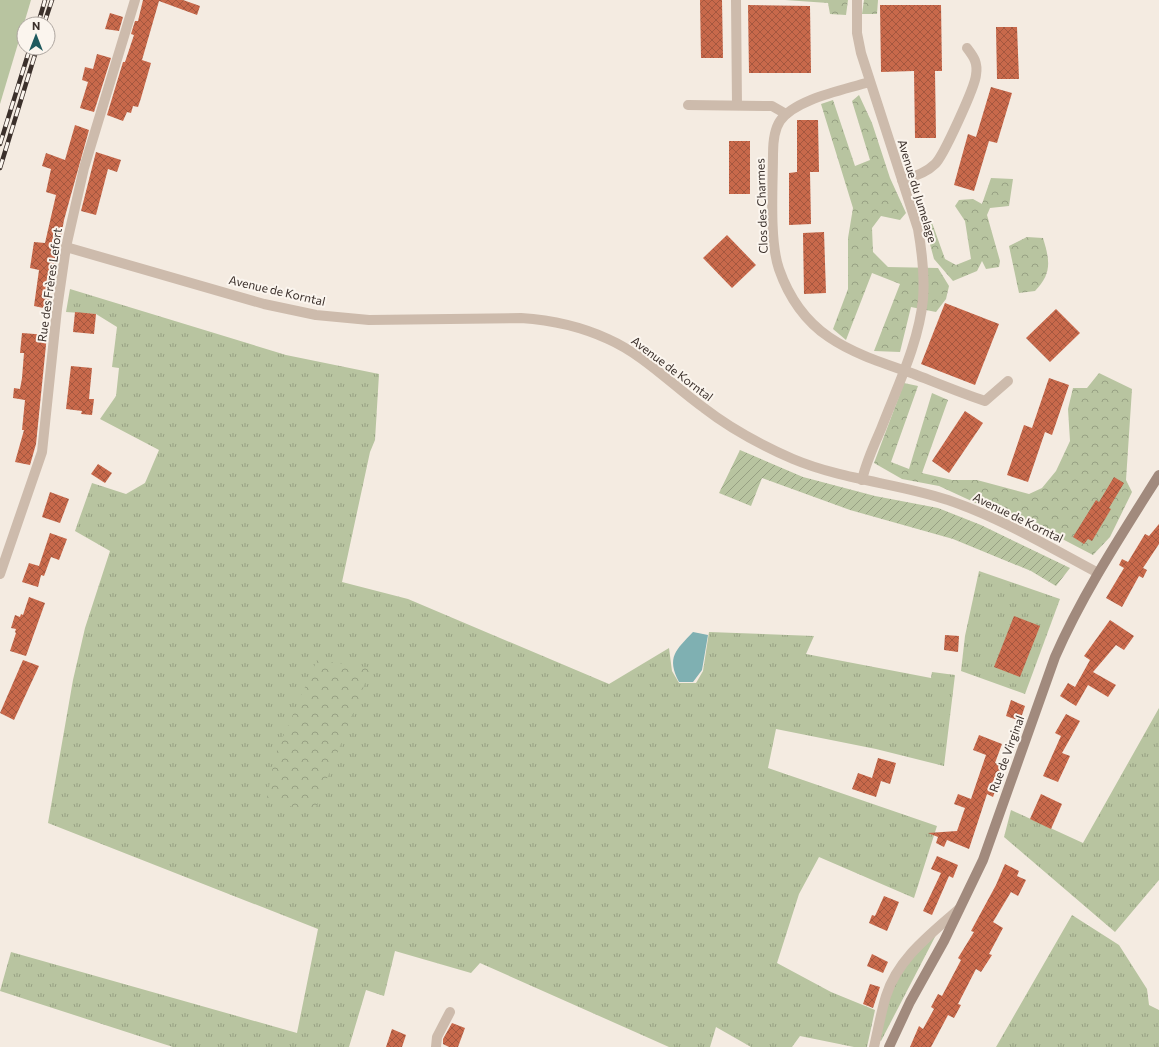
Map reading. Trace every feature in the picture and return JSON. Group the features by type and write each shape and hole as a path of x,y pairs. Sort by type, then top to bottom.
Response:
{"street":[{"name":"Rue des Frères Lefort","path":"0,574 42,452 66,247 84,168 135,0"},
{"path":"736,0 737,105"},
{"name":"Avenue du Jumelage","path":"857,0 857,33 860,53 918,229 924,278 923,300 919,325 904,371 862,480"},
{"path":"902,180 916,176 930,169 937,163 943,152 976,81 976,60 967,48"},
{"name":"Clos des Charmes","path":"869,82 799,105 786,114 777,127 773,141 774,241 779,268 792,298 808,321 832,341 856,353 985,401 1008,381"},
{"path":"688,105 772,106 786,114"},
{"name":"Avenue de Korntal","path":"66,247 264,304 316,315 369,320 521,318 544,320 570,325 609,339 640,357 704,408 739,433 793,459 826,471 947,500 982,513 1098,573"},
{"name":"Rue de Virginal","path":"890,1047 910,1002 959,910 983,860 1055,657 1069,625 1098,573 1159,475"},
{"path":"874,1047 886,995 899,968 926,938 959,910"},
{"path":"436,1047 438,1037 450,1012"}],"green space":[{"path":"0,0 31,0 26,16 16,16 16,50 0,104"},
{"path":"785,0 848,0 846,15 830,14 828,3"},
{"path":"864,0 878,0 877,14 862,14"},
{"path":"859,95 872,123 890,178 906,213 900,220 881,216 872,228 873,252 888,267 938,268 949,286 946,299 936,312 911,307 900,352 874,351 900,284 872,273 846,340 833,329 848,289 848,238 853,208 821,104 833,100 855,166 870,160 852,101"},
{"path":"991,178 1013,179 1009,206 990,208 987,215 1000,261 999,267 986,269 982,261 977,271 953,281 934,259 924,222 931,220 945,259 956,265 971,259 965,221 955,206 959,200 973,199 982,204"},
{"path":"1027,237 1043,238 1047,253 1048,266 1047,272 1041,284 1035,291 1019,293 1009,246"},
{"path":"70,289 286,355 379,374 375,440 370,452 342,582 408,599 609,684 669,648 672,671 679,683 696,683 703,671 709,632 814,636 806,654 931,678 932,672 955,675 944,766 876,749 776,729 768,768 937,826 914,898 819,857 799,894 777,963 831,992 875,1010 867,1047 854,1047 800,1036 792,1047 751,1047 716,1027 710,1047 669,1047 480,963 471,973 395,951 384,996 366,990 349,1047 173,1047 0,991 11,952 297,1033 318,929 48,823 73,680 85,628 110,551 75,531 92,483 126,494 145,483 159,450 100,419 116,396 119,368 112,367 117,327 96,314 66,312"},
{"path":"1099,373 1132,389 1126,480 1132,492 1110,537 1093,555 1022,518 978,504 939,486 902,479 874,463 904,383 918,386 891,462 909,469 932,393 948,400 922,473 952,480 977,480 1029,494 1042,488 1056,471 1070,441 1068,409 1073,388 1087,388"},
{"path":"740,450 803,477 875,496 938,508 981,525 1070,568 1056,586 1031,571 953,539 850,510 762,478 751,506 719,493"},
{"path":"979,571 1060,599 1025,694 961,671 965,636"},
{"path":"317,660 371,668 313,814 267,798 275,755"},
{"path":"1159,708 1159,880 1115,932 1004,837 1011,810 1083,843"},
{"path":"1072,915 1119,945 1147,989 1149,1005 1159,1010 1159,1047 996,1047"},
{"path":"936,935 881,1041 879,1040 888,1003 899,976 911,959"}],"water":[{"path":"693,632 708,635 702,670 693,682 679,682 673,666 673,660 678,649"}],"building":[{"path":"143,0 183,0 200,6 197,15 159,1 142,60 151,63 141,98 138,107 133,106 131,113 127,112 123,121 107,115 123,62 125,62 134,35 131,34 135,21 138,21"},
{"path":"700,0 722,0 723,58 701,58"},
{"path":"748,5 810,6 811,73 749,73"},
{"path":"880,5 941,5 942,71 935,71 936,138 915,138 914,71 881,72"},
{"path":"110,13 123,17 119,31 105,29"},
{"path":"996,27 1017,27 1019,79 997,79"},
{"path":"97,54 111,58 94,112 80,108 88,82 82,80 85,67 93,69"},
{"path":"991,87 1012,93 997,143 989,141 974,191 954,185 968,134 976,137"},
{"path":"797,120 818,120 819,172 810,172 811,224 789,225 789,173 797,172"},
{"path":"75,125 89,130 64,220 48,309 34,306 39,270 30,268 34,242 45,243 56,195 46,192 51,169 42,166 46,153 65,160"},
{"path":"729,141 750,141 750,194 729,194"},
{"path":"96,152 121,160 117,172 108,169 96,215 81,211"},
{"path":"824,232 826,293 804,294 803,233"},
{"path":"727,235 756,265 732,288 703,258"},
{"path":"945,303 999,324 975,385 921,364"},
{"path":"1056,309 1080,333 1050,362 1026,338"},
{"path":"75,312 96,314 94,334 73,332"},
{"path":"22,333 47,335 36,444 30,465 15,462 24,430 22,430 25,400 13,398 14,388 20,389 22,378 24,353 20,353"},
{"path":"71,366 92,368 89,399 94,399 92,415 81,414 82,411 66,409"},
{"path":"1049,378 1069,385 1052,435 1045,432 1028,482 1007,475 1024,425 1032,428"},
{"path":"965,411 983,423 949,473 932,461"},
{"path":"98,464 112,473 105,483 91,474"},
{"path":"1114,477 1124,483 1092,541 1088,539 1084,544 1073,537 1096,500 1099,502"},
{"path":"50,492 69,499 60,523 42,517"},
{"path":"1159,524 1159,544 1143,568 1147,570 1143,578 1139,576 1122,607 1106,598 1124,568 1119,565 1122,559 1128,562 1145,534 1149,536"},
{"path":"50,533 67,539 59,560 51,557 44,576 41,575 38,587 22,582 29,563 39,566"},
{"path":"29,597 45,603 26,656 10,651 16,633 16,629 11,628 15,615 20,617 21,614 23,615"},
{"path":"1014,616 1040,626 1020,677 994,667"},
{"path":"1110,620 1134,636 1124,650 1116,645 1093,672 1116,685 1108,697 1088,685 1076,706 1060,696 1068,683 1075,687 1090,660 1084,656"},
{"path":"945,635 959,636 958,652 944,650"},
{"path":"23,660 39,666 14,720 0,713"},
{"path":"1011,700 1025,706 1020,721 1006,716"},
{"path":"1066,714 1080,721 1062,753 1070,756 1058,782 1043,776 1061,736 1055,733"},
{"path":"979,735 1002,744 995,763 1004,766 993,797 987,794 969,849 947,840 944,847 936,843 938,837 928,833 957,831 965,808 954,804 958,794 971,799 986,755 973,750"},
{"path":"878,758 896,763 890,784 881,781 876,797 852,789 858,773 872,778"},
{"path":"1041,794 1062,804 1051,829 1030,819"},
{"path":"937,856 958,865 953,878 949,876 932,915 923,911 941,873 931,869"},
{"path":"1005,864 1019,871 1017,876 1026,880 1018,896 1011,892 993,922 1003,928 989,954 992,955 981,972 976,969 958,1004 961,1005 954,1018 948,1015 931,1047 910,1047 919,1026 923,1029 934,1009 931,1007 938,994 942,996 961,960 958,958 974,932 971,931 996,885"},
{"path":"884,896 899,902 887,931 869,923 872,915 875,916"},
{"path":"872,954 888,962 883,973 867,966"},
{"path":"870,984 880,987 873,1008 863,1004"},
{"path":"452,1023 465,1028 458,1047 449,1047 443,1044 443,1039"},
{"path":"392,1029 406,1035 402,1047 386,1047"}],"railway":[{"path":"40,16 45,0"},
{"path":"47,16 52,0"},
{"path":"0,144 28,56"},
{"path":"0,168 35,56"}]}
